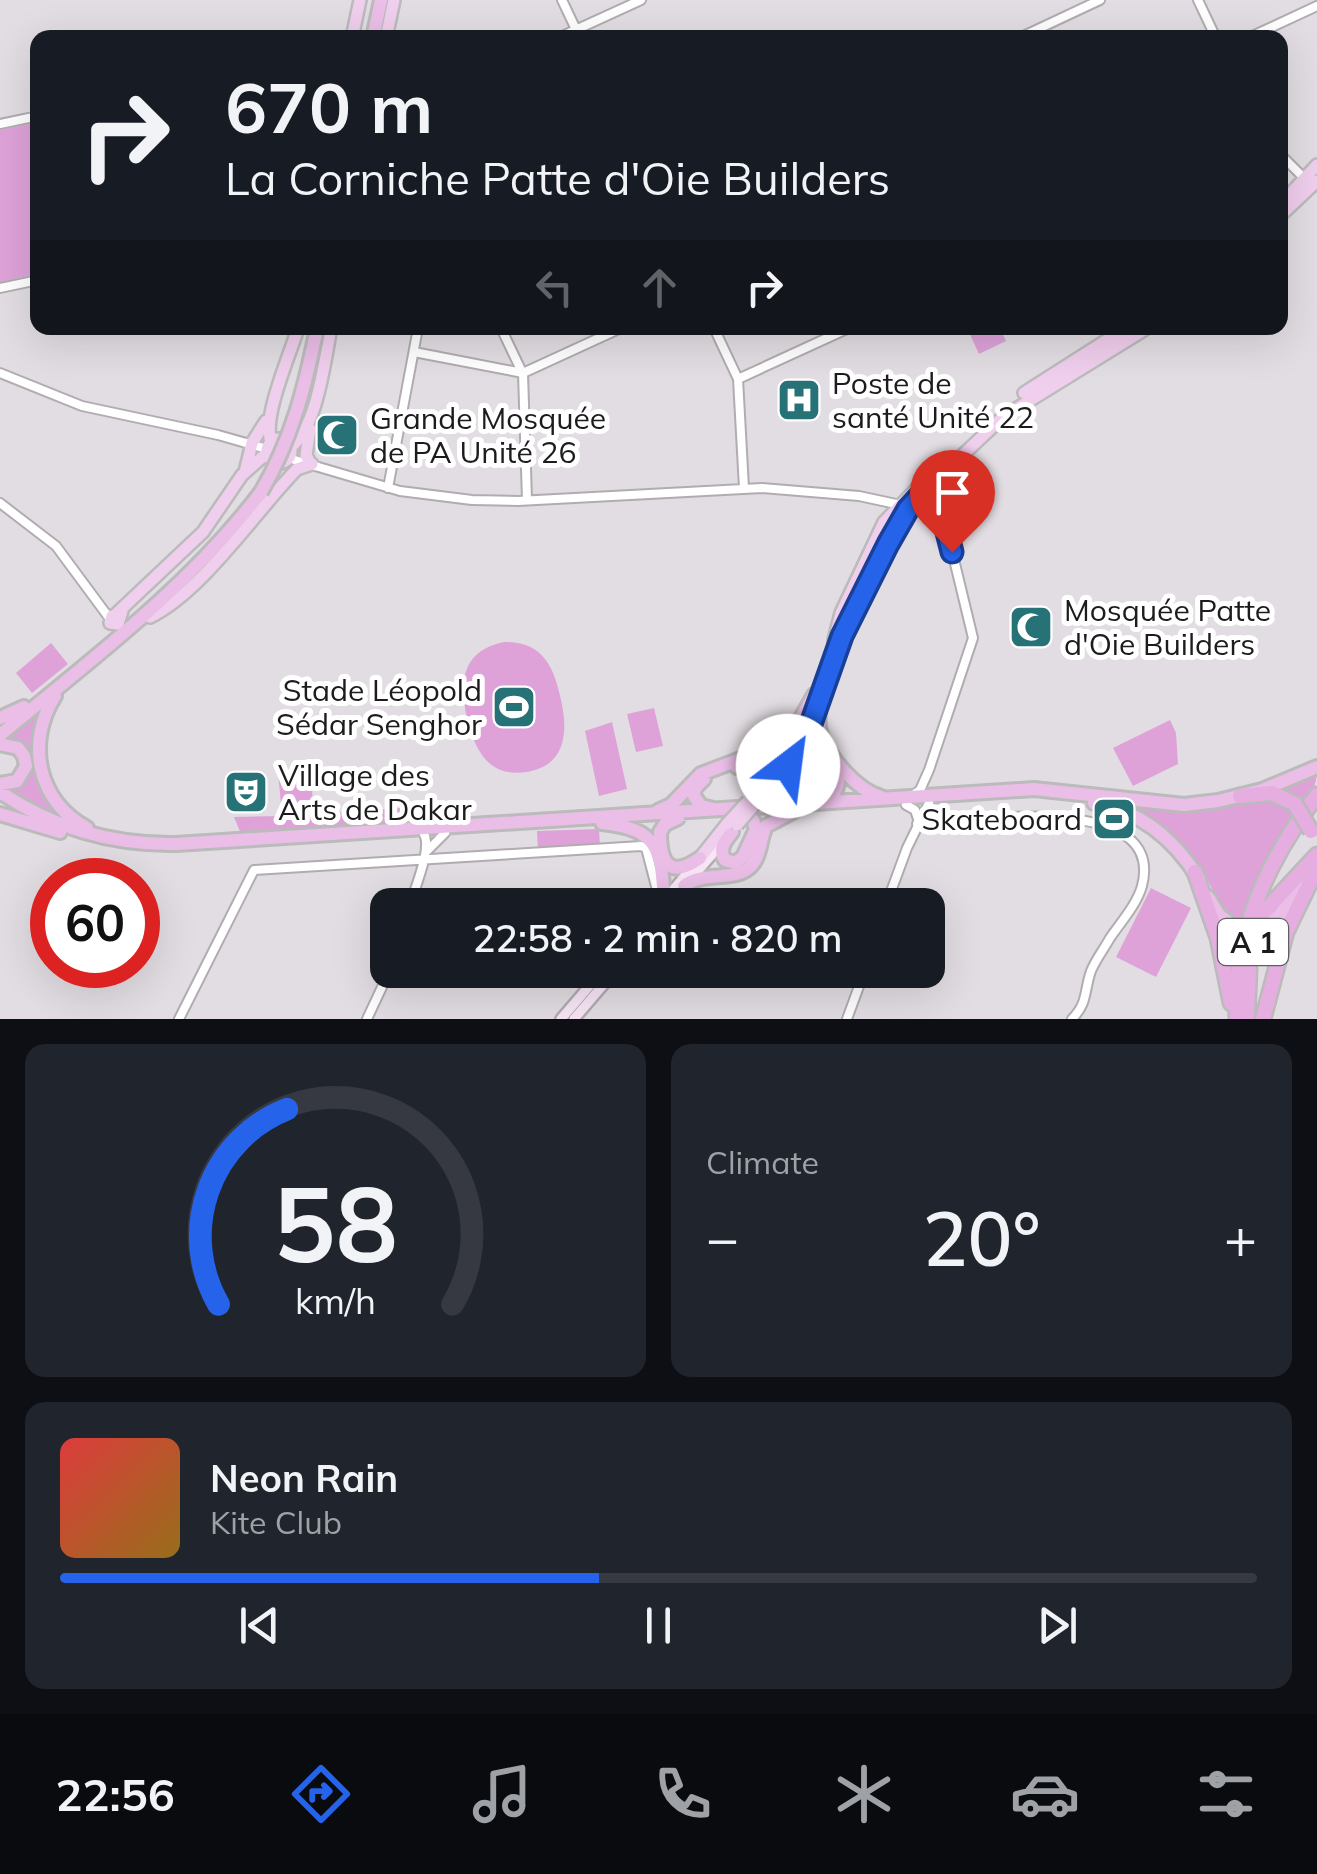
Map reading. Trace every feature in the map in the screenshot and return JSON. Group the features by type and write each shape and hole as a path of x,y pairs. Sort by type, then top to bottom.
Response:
{"highway":[{"path":"372,30 379,0"},
{"path":"0,732 69,678 222,539 281,456 299,410 313,335"},
{"path":"0,732 112,640 114,616"},
{"path":"69,678 53,698 41,724 38,753 46,785 62,809 80,824 128,842"},
{"path":"0,795 62,825 128,842 190,843 647,813 800,808 901,801 1048,789 1184,805 1272,793 1295,804 1311,831 1314,861 1280,915 1250,929 1232,926 1217,912 1195,872 1162,833 1114,807 1030,796 929,803 901,801 861,788 825,744 818,728 817,699"},
{"path":"647,813 671,805 701,774 780,744 817,699"},
{"path":"0,718 30,704"},
{"path":"0,744 18,748 26,763 17,781 0,784"},
{"path":"0,814 118,846 171,850 678,818 734,824 832,796 839,784 836,772 824,756 814,751 800,754 788,766"},
{"path":"715,810 696,800 695,788 704,779 753,764 763,775 755,796"},
{"path":"1240,796 1313,769"},
{"path":"0,795 45,824 84,838"},
{"path":"1255,925 1252,905 1273,859 1317,795"},
{"path":"684,886 698,876 748,869 756,858 766,826 800,808"},
{"name":"A 1","path":"1235,1019 1240,966 1283,851 1317,808"},
{"path":"678,818 665,824 660,832 666,862 671,868 682,870 700,858"},
{"path":"602,823 634,828 650,838 663,888"},
{"name":"A 1","path":"1247,1019 1248,973 1262,914 1314,861"},
{"name":"A 1","path":"1263,1019 1286,932 1314,861"},
{"path":"1195,872 1218,938 1235,1019"}],"main road":[{"path":"354,30 360,0"},
{"path":"388,30 394,0"},
{"path":"1288,198 1310,179"},
{"path":"1288,206 1310,179"},
{"path":"250,468 253,444 270,417 296,335"},
{"path":"112,640 152,618 211,566 278,484 310,463 306,455 330,335"},
{"path":"682,888 795,743 904,506 994,415 1115,335"},
{"path":"904,506 1003,417 1136,335"},
{"path":"114,616 203,532 250,468 302,434 314,408"},
{"path":"270,417 278,450 278,484"},
{"path":"755,796 788,766 806,738 817,699"},
{"path":"675,888 734,824"},
{"path":"561,1019 587,988"},
{"path":"574,1019 601,988"}],"street":[{"path":"562,0 576,30"},
{"path":"585,30 641,0"},
{"path":"1035,30 1100,0"},
{"path":"1198,0 1212,30"},
{"path":"1265,30 1317,6"},
{"path":"0,124 30,118"},
{"path":"1288,161 1310,179"},
{"path":"0,288 30,282"},
{"path":"388,488 417,335"},
{"path":"505,335 522,373 528,500"},
{"path":"414,352 522,373 605,335"},
{"path":"717,335 738,379 744,488"},
{"path":"738,379 834,335"},
{"path":"0,373 82,406 278,450 388,488 472,500 744,488 810,490 904,506"},
{"path":"918,822 916,811 901,801 920,790 929,770 972,638 934,481"},
{"path":"0,503 56,546 114,616"},
{"path":"929,770 930,791 948,796"},
{"path":"893,888 929,803"},
{"path":"918,822 1050,817 1106,824 1132,840 1142,858 1142,888 1096,961 1083,1008 1072,1019"},
{"path":"425,856 446,833"},
{"path":"415,888 428,842 424,834"},
{"path":"179,1019 254,870 425,856 641,846 646,848 656,888"},
{"path":"366,1019 381,988"},
{"path":"847,1019 858,988"}],"shaded area":[{"path":"30,124 30,276 0,282 0,130"},
{"path":"970,335 1003,335 1006,341 979,354"},
{"name":"Stade Léopold Sédar Senghor","path":"504,642 528,646 544,658 555,677 563,712 564,735 557,754 540,768 527,772 502,771 485,759 467,718 463,693 466,670 479,653"},
{"path":"51,643 68,664 32,693 16,673"},
{"path":"44,702 35,736 36,767 47,796 70,822 0,787 20,784 31,774 33,760 25,748 4,739"},
{"path":"654,708 663,746 636,752 627,714"},
{"path":"1170,720 1176,733 1178,764 1133,786 1113,748"},
{"path":"612,722 627,789 599,796 585,731"},
{"path":"804,757 819,758 830,771 820,789 810,797 775,801 773,795"},
{"path":"310,768 314,812 285,816 401,808 403,825 241,834 234,817 282,816 278,771"},
{"path":"1317,770 1313,790 1277,842 1260,876 1234,990 1212,889 1178,843 1138,812 1140,805 1274,789"},
{"path":"599,829 600,847 538,852 537,831"},
{"path":"1151,888 1191,908 1156,977 1116,957"}],"place":[{"name":"Poste de santé Unité 22","path":"799,400"},
{"name":"Grande Mosquée de PA Unité 26","path":"337,435"},
{"name":"Mosquée Patte d'Oie Builders","path":"1031,627"},
{"name":"Stade Léopold Sédar Senghor","path":"514,707"},
{"name":"Village des Arts de Dakar","path":"246,792"},
{"name":"Skateboard","path":"1114,819"}],"route":[{"path":"788,766 806,738 844,631 888,544 916,498 934,481 952,552"}]}
